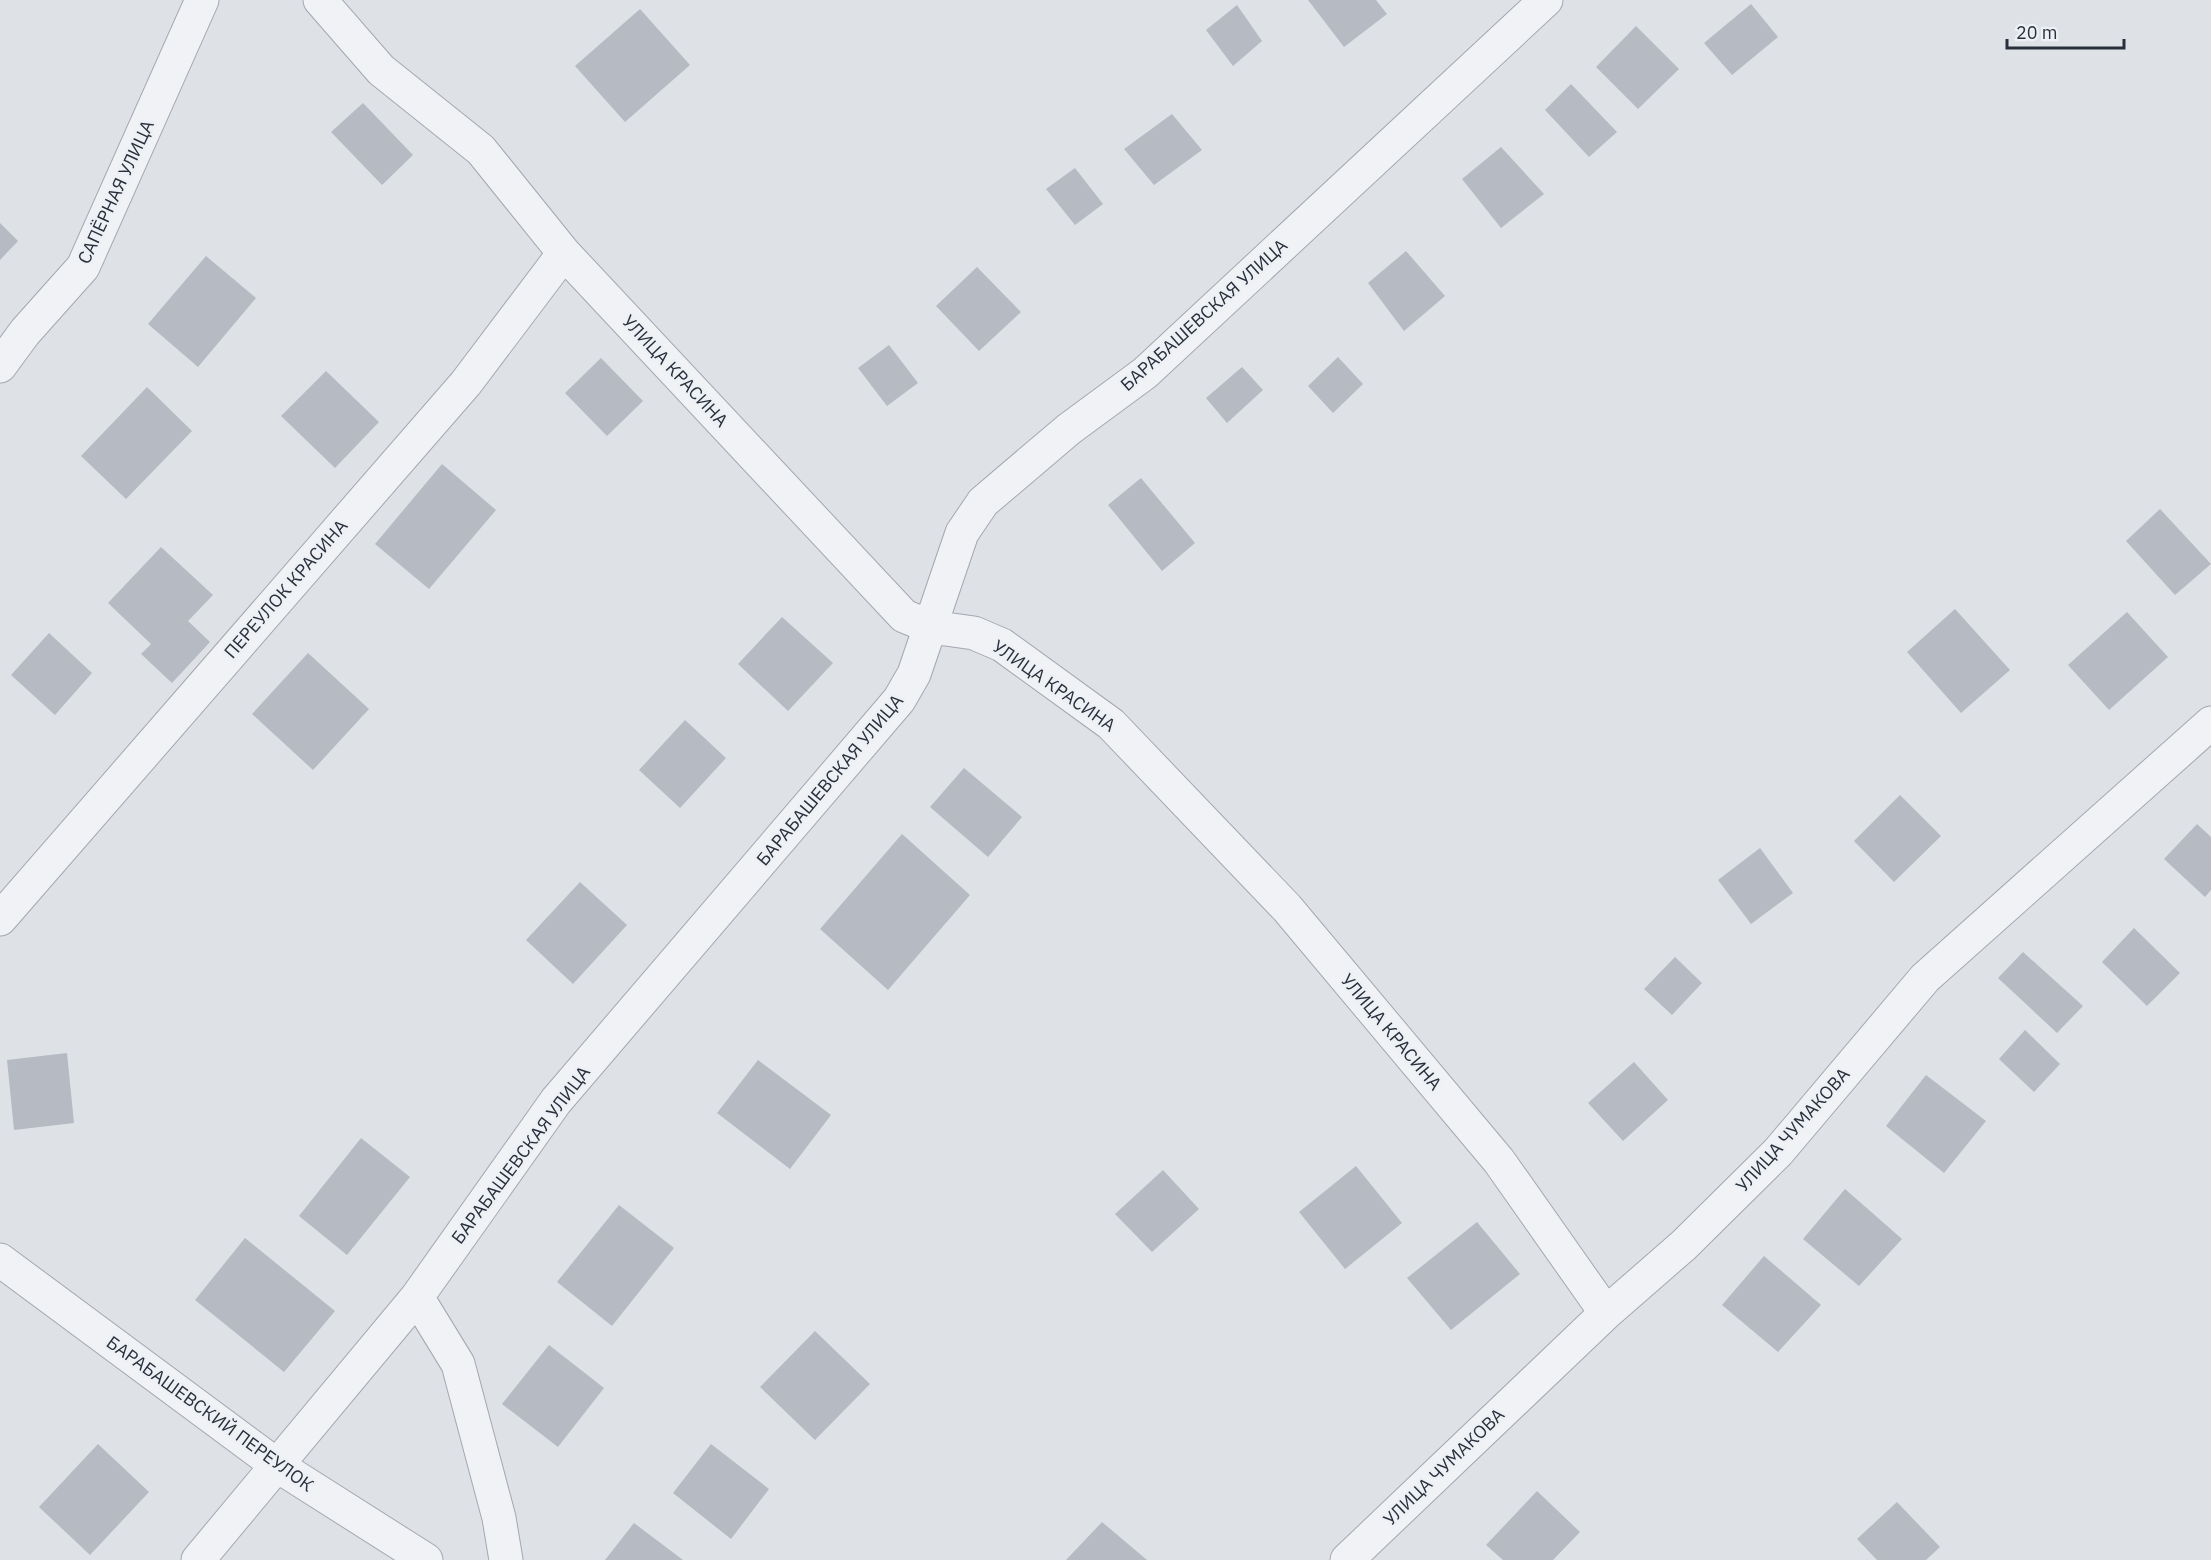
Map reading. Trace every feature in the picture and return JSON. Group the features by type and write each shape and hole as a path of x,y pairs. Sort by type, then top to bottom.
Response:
{"street":[{"name":"САПЁРНАЯ УЛИЦА","path":"0,366 25,332 83,267 202,0"},
{"name":"УЛИЦА КРАСИНА","path":"320,0 381,70 482,150 564,253 904,616 931,627 974,633 1002,645 1111,724 1287,908 1499,1161 1606,1313"},
{"name":"БАРАБАШЕВСКАЯ УЛИЦА","path":"198,1560 417,1297 556,1101 899,700 914,674 962,533 983,502 1069,429 1144,373 1546,0"},
{"name":"ПЕРЕУЛОК КРАСИНА","path":"0,919 466,383 564,253"},
{"name":"УЛИЦА ЧУМАКОВА","path":"1347,1560 1606,1313 1684,1245 1778,1152 1925,978 2211,723"},
{"name":"БАРАБАШЕВСКИЙ ПЕРЕУЛОК","path":"0,1260 278,1466 426,1560"},
{"path":"417,1297 458,1364 499,1518 506,1560"}],"building":[{"path":"1308,0 1376,0 1387,14 1344,47"},
{"path":"1751,4 1778,37 1732,75 1704,43"},
{"path":"1237,5 1262,41 1233,66 1206,30"},
{"path":"640,9 690,65 625,122 575,66"},
{"path":"1636,26 1679,69 1638,109 1596,67"},
{"path":"1571,84 1617,132 1589,157 1545,110"},
{"path":"363,103 413,155 382,185 331,132"},
{"path":"1172,114 1202,150 1154,185 1124,149"},
{"path":"1501,147 1544,194 1501,228 1462,179"},
{"path":"1075,168 1103,204 1075,225 1046,189"},
{"path":"0,223 18,241 0,260"},
{"path":"1406,251 1445,296 1404,331 1368,283"},
{"path":"206,256 256,298 198,367 148,324"},
{"path":"977,267 1021,312 979,351 936,306"},
{"path":"889,345 918,383 887,406 858,368"},
{"path":"1338,357 1363,384 1333,413 1308,386"},
{"path":"601,358 643,401 607,436 565,393"},
{"path":"1242,367 1263,390 1227,423 1206,398"},
{"path":"326,371 379,422 335,468 281,416"},
{"path":"147,387 192,431 126,499 81,456"},
{"path":"442,464 496,510 429,589 375,544"},
{"path":"1141,478 1195,543 1162,571 1108,505"},
{"path":"2160,509 2211,564 2175,595 2126,541"},
{"path":"161,547 213,595 188,621 210,642 172,683 141,654 151,644 108,603"},
{"path":"1955,609 2010,670 1961,713 1907,652"},
{"path":"2127,612 2168,657 2109,710 2068,665"},
{"path":"782,617 833,663 788,711 738,664"},
{"path":"49,633 92,673 55,715 11,675"},
{"path":"308,653 369,709 313,770 252,714"},
{"path":"685,720 726,758 680,808 639,770"},
{"path":"964,768 1022,817 988,857 930,807"},
{"path":"1900,795 1941,836 1894,882 1854,841"},
{"path":"2197,824 2211,837 2211,890 2205,897 2164,859"},
{"path":"902,834 970,895 888,990 820,929"},
{"path":"1760,848 1793,893 1751,924 1718,880"},
{"path":"580,882 627,925 573,984 526,940"},
{"path":"2134,928 2180,973 2147,1006 2102,962"},
{"path":"2023,952 2083,1006 2057,1033 1998,978"},
{"path":"1675,957 1702,983 1672,1015 1644,989"},
{"path":"2025,1030 2060,1064 2034,1092 1999,1059"},
{"path":"67,1053 74,1123 14,1130 7,1060"},
{"path":"758,1060 831,1115 790,1169 717,1113"},
{"path":"1634,1062 1668,1100 1623,1141 1588,1103"},
{"path":"1926,1075 1986,1121 1944,1173 1886,1126"},
{"path":"361,1138 410,1177 347,1255 299,1216"},
{"path":"1356,1166 1402,1223 1345,1269 1299,1212"},
{"path":"1163,1170 1199,1209 1152,1252 1115,1214"},
{"path":"1845,1189 1902,1239 1859,1286 1803,1239"},
{"path":"619,1205 674,1248 612,1326 557,1282"},
{"path":"1477,1222 1520,1274 1451,1330 1407,1278"},
{"path":"245,1238 335,1311 284,1372 195,1300"},
{"path":"1764,1256 1821,1305 1778,1352 1722,1305"},
{"path":"815,1331 870,1384 815,1440 760,1387"},
{"path":"549,1345 604,1388 558,1447 502,1404"},
{"path":"98,1444 149,1492 90,1555 39,1507"},
{"path":"711,1444 769,1489 731,1539 673,1493"},
{"path":"1537,1491 1580,1532 1553,1560 1503,1560 1486,1545"},
{"path":"1897,1502 1940,1547 1926,1560 1877,1560 1857,1539"},
{"path":"1102,1522 1147,1560 1066,1560"},
{"path":"634,1523 683,1560 605,1560"}]}
